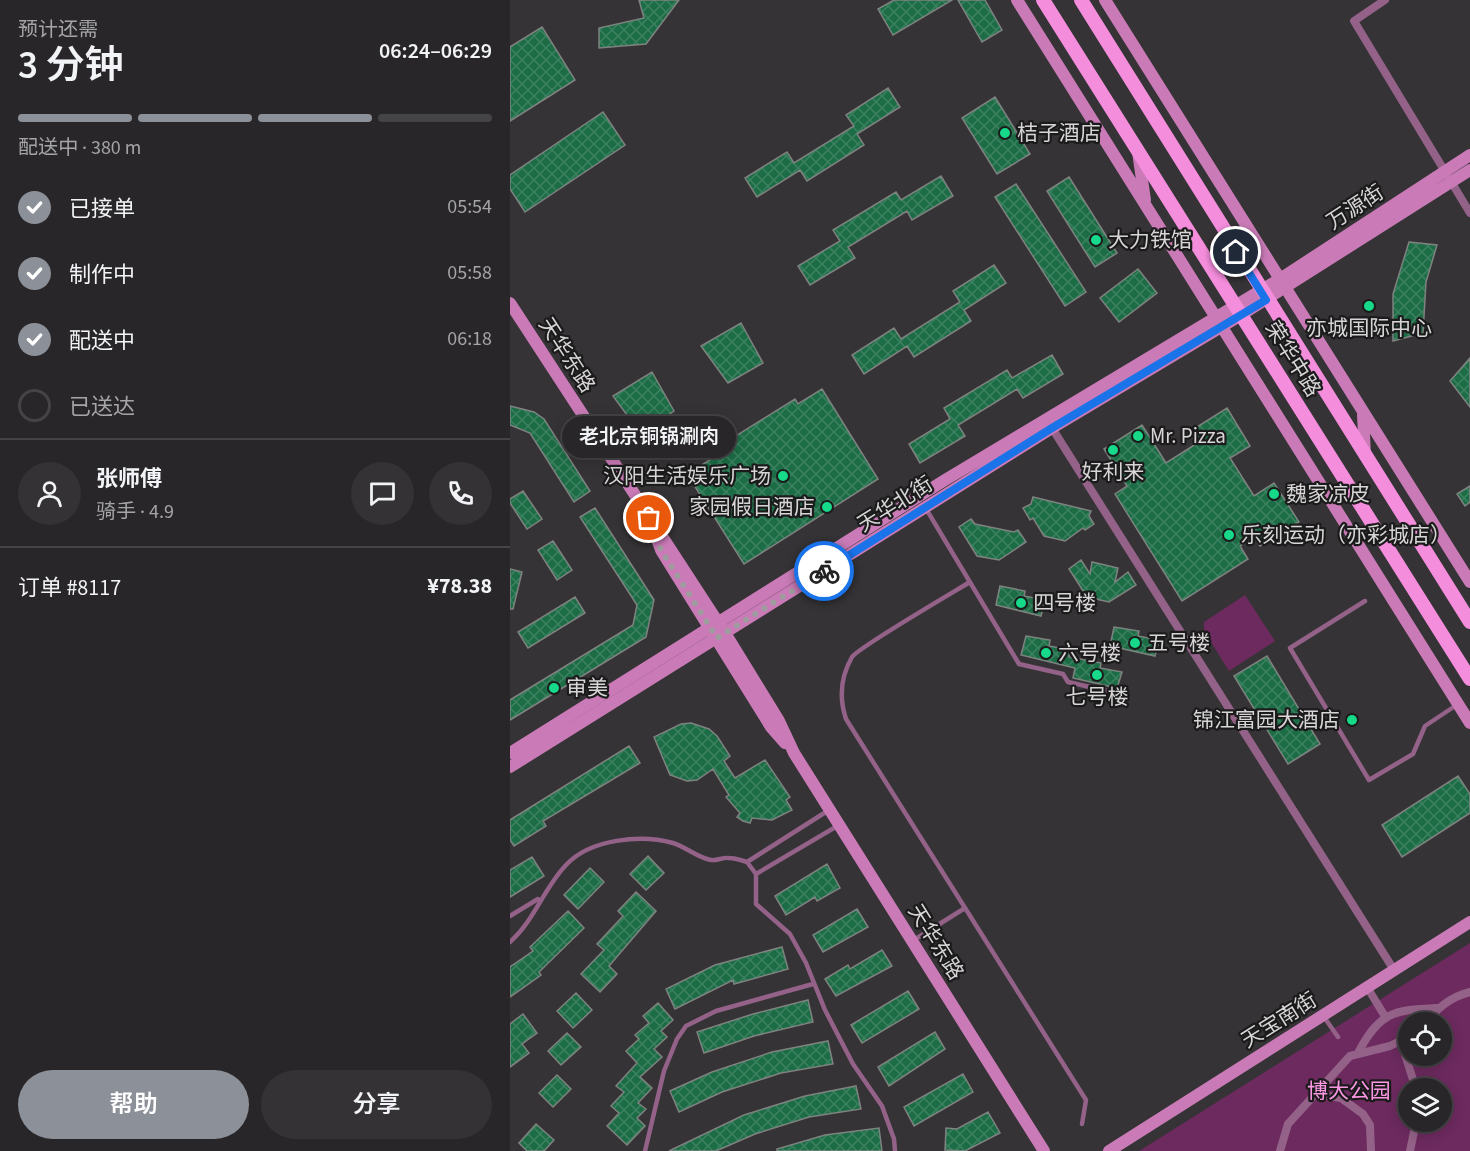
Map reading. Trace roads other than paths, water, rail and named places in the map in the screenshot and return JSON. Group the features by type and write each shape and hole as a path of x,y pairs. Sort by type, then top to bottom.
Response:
{"main road":[{"name":"荣华中路","path":"1043,0 1470,679"},
{"name":"荣华中路","path":"1081,0 1263,295 1470,622"}],"street":[{"path":"1017,0 1470,723"},
{"path":"1105,0 1470,582"},
{"path":"1385,0 1353,21 1470,213"},
{"path":"1138,151 1146,206"},
{"name":"万源街","path":"1238,310 1448,177 1470,155"},
{"name":"万源街","path":"1448,177 1470,170"},
{"name":"天华东路","path":"510,303 649,518 661,550 779,721 794,753 1044,1151"},
{"name":"天华北街","path":"510,766 945,480 1238,310"},
{"name":"天华北街","path":"510,753 925,507 1218,322"},
{"path":"1363,413 1365,456"},
{"path":"1052,428 1394,970"},
{"name":"天宝南街","path":"1109,1151 1470,922"},
{"path":"1367,987 1386,1018"},
{"path":"1434,1012 1459,995 1470,992"},
{"path":"1359,1051 1371,1030 1386,1018 1411,1009 1437,1008"},
{"path":"1280,1151 1288,1124 1348,1054 1398,1041"},
{"path":"1314,1094 1341,1098 1363,1114 1370,1125 1371,1151"},
{"path":"1410,1151 1414,1132"}],"lane":[{"path":"925,507 1019,664 1063,674 1068,682 1107,691"},
{"path":"970,582 853,655 843,680 840,700 846,719 1086,1101 1082,1124"},
{"path":"1365,601 1290,648 1369,780 1413,754 1425,726 1458,704"},
{"path":"747,862 830,810"},
{"path":"756,874 839,825"},
{"path":"510,942 520,933 540,897 567,863 602,844 630,838 675,844 711,860 730,858 747,862 756,874 756,904 790,934 853,1064 882,1106 894,1139 895,1151"},
{"path":"510,916 540,897"},
{"path":"912,941 965,908"},
{"path":"645,1151 664,1071 677,1039 686,1026 716,1011 813,984"},
{"path":"1323,1015 1338,1037"}],"place":[{"name":"桔子酒店","path":"1005,133"},
{"name":"大力铁馆","path":"1096,240"},
{"name":"亦城国际中心","path":"1369,306"},
{"name":"Mr. Pizza","path":"1138,436"},
{"name":"好利来","path":"1113,450"},
{"name":"汉阳生活娱乐广场","path":"783,476"},
{"name":"魏家凉皮","path":"1274,494"},
{"name":"家园假日酒店","path":"827,507"},
{"name":"老北京铜锅涮肉","path":"649,518"},
{"name":"乐刻运动（亦彩城店）","path":"1229,535"},
{"name":"四号楼","path":"1021,603"},
{"name":"五号楼","path":"1135,643"},
{"name":"六号楼","path":"1046,653"},
{"name":"七号楼","path":"1097,675"},
{"name":"审美","path":"554,688"},
{"name":"锦江富园大酒店","path":"1352,720"}],"park label":[{"name":"博大公园","path":"1349,1091"}]}
